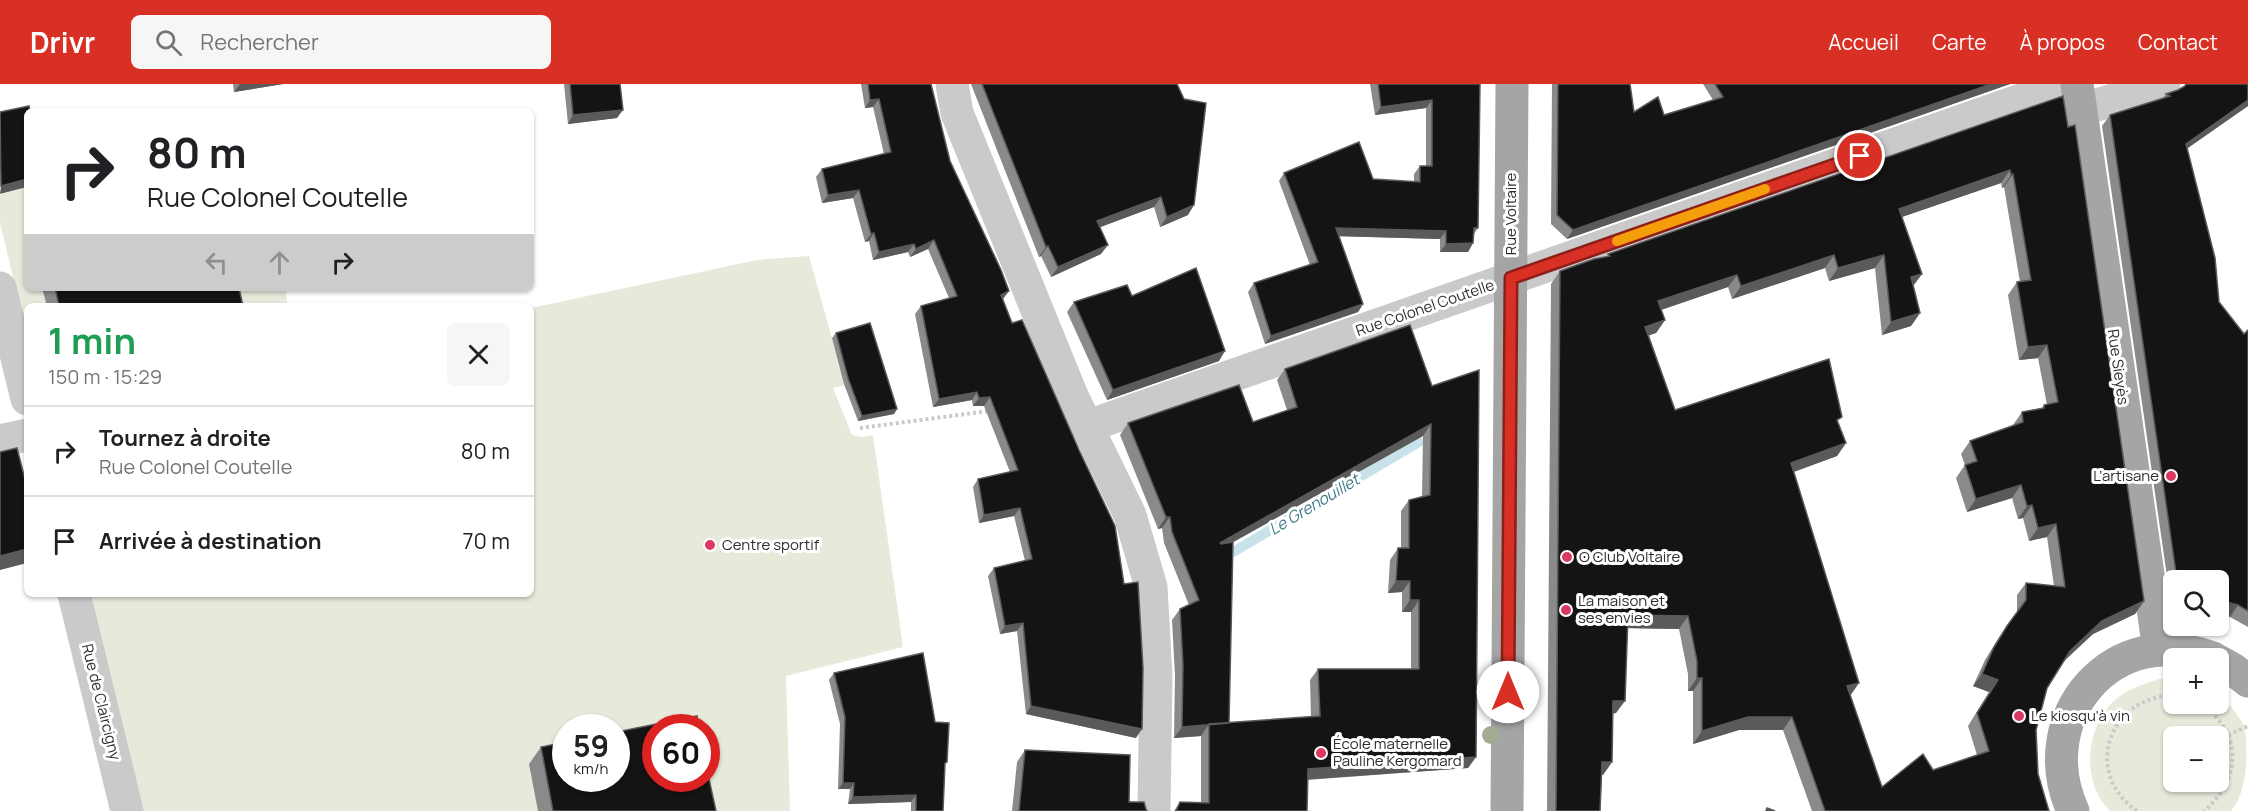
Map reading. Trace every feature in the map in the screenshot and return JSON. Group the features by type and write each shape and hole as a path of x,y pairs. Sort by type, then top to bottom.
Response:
{"main road":[{"name":"Rue Voltaire","path":"1507,811 1512,84"},
{"name":"Rue Sieyès","path":"2075,93 2159,650"},
{"path":"2073,811 2066,795 2061,765 2062,738 2072,711 2087,688 2108,669 2134,656 2163,650"},
{"path":"2229,666 2248,681"}],"street":[{"path":"952,84 961,124 1072,396 1130,515 1151,587 1156,675 1154,811"},
{"name":"Rue Colonel Coutelle","path":"1088,426 1511,278 2075,93 2164,84"},
{"path":"0,288 24,387"},
{"path":"0,441 24,436"},
{"name":"Rue de Claircigny","path":"76,597 127,811"}],"path":[{"path":"860,428 995,410"},
{"path":"2137,811 2127,804 2116,791 2109,776 2107,755 2111,735 2122,717 2137,703 2163,695"},
{"path":"2229,735 2248,726"},
{"path":"2229,738 2233,750 2232,771 2229,779"},
{"path":"2204,811 2223,792"}],"shaded area":[{"path":"24,188 24,291 286,291 287,303 24,303 24,323 0,223 0,195"},
{"name":"Centre sportif","path":"809,256 845,385 833,388 852,435 863,437 873,435 903,647 786,676 790,811 142,811 91,597 534,597 534,307 757,260"},
{"path":"2163,679 2163,714 2229,714 2230,706 2245,728 2246,749 2244,783 2237,803 2231,811 2110,811 2101,800 2091,773 2090,758 2096,729 2110,705 2121,695"}],"building":[{"path":"570,84 620,84 623,110 573,115"},
{"path":"868,84 931,84 950,161 1009,291 1001,295 1012,323 1022,320 1115,526 1124,584 1138,582 1143,668 1142,729 1031,706 1023,623 1005,626 994,568 1032,559 1020,508 984,515 978,479 1018,470 990,397 979,398 977,392 939,399 921,306 957,296 934,240 916,249 914,244 879,252 874,233 871,234 859,190 828,195 822,169 891,152 879,99 870,100"},
{"path":"982,84 1177,84 1184,99 1206,103 1194,205 1167,217 1161,197 1097,221 1108,245 1058,267 1048,246 1046,247"},
{"path":"1378,84 1480,84 1478,228 1474,228 1473,243 1446,244 1446,231 1336,228 1363,304 1271,336 1254,283 1318,262 1284,173 1359,142 1373,179 1420,182 1420,166 1432,166 1432,100 1381,107"},
{"path":"1558,84 1630,84 1634,112 1658,97 1664,115 1723,97 1715,84 1991,84 1573,230 1557,215"},
{"path":"2186,84 2248,84 2248,100 2186,144 2215,258 2219,302 2244,334 2248,330 2248,611 2229,603 2229,570 2176,570 2110,115 2170,96 2166,94"},
{"path":"2063,96 2068,127 2075,125 2144,601 2102,621 2070,651 2047,688 2036,730 2038,774 2049,811 1825,811 1792,717 1748,717 1702,731 1702,678 1697,678 1697,661 1688,616 1628,615 1625,701 1613,701 1612,762 1602,762 1600,811 1556,811 1560,271 1610,256 1608,254","holes":["2010,170 2011,175 2013,174 2031,280 2017,282 2028,347 2047,345 2058,402 2044,405 2044,408 2022,412 2023,422 1970,441 1977,461 1965,465 1976,499 2021,485 2027,506 2032,505 2038,528 2056,524 2065,587 2026,583 2026,600 1994,647 1982,674 1998,680 1977,713 1989,751 1933,770 1923,754 1882,787 1847,686 1859,683 1791,463 1846,443 1837,420 1842,417 1829,359 1675,410 1645,327 1665,320 1658,301 1737,275 1741,286 1834,255 1838,268 1884,255 1891,322 1920,313 1911,277 1922,274 1899,209"]},
{"path":"29,106 29,108 24,108 24,180 1,186 0,112"},
{"path":"1196,268 1225,351 1113,390 1074,302 1127,285 1132,296"},
{"path":"56,291 240,291 242,303 58,303"},
{"path":"870,323 897,409 862,416 848,378 836,333"},
{"path":"1410,325 1432,386 1479,370 1476,757 1308,769 1307,811 1176,811 1180,802 1209,803 1209,725 1182,727 1183,665 1180,609 1199,600 1172,532 1170,517 1166,517 1128,423 1239,385 1253,422 1297,407 1285,369","holes":["1431,424 1430,495 1409,500 1409,548 1398,548 1396,581 1410,581 1410,600 1419,600 1419,669 1318,669 1320,716 1229,723 1233,542 1220,543"]},
{"path":"17,448 24,475 24,550 0,556 0,452"},
{"path":"923,653 935,722 949,723 943,811 916,811 916,795 853,797 854,783 843,783 845,717 834,673"},
{"path":"642,727 642,792 712,792 716,811 553,811 541,747 552,745 552,792 630,792 630,729"},
{"path":"1025,750 1130,755 1129,802 1144,802 1147,811 1019,811"}],"waterway":[{"name":"Le Grenouillet","path":"1223,558 1419,442"}],"slow traffic":[{"path":"1617,241 1765,189"}],"place":[{"name":"L’artisane","path":"2171,476"},
{"name":"Centre sportif","path":"710,545"},
{"name":"O Club Voltaire","path":"1567,557"},
{"name":"La maison et ses envies","path":"1566,610"},
{"name":"Le kiosqu'à vin","path":"2019,716"},
{"name":"École maternelle Pauline Kergomard","path":"1321,753"}],"route":[{"path":"1508,692 1511,278 1860,156"}]}
